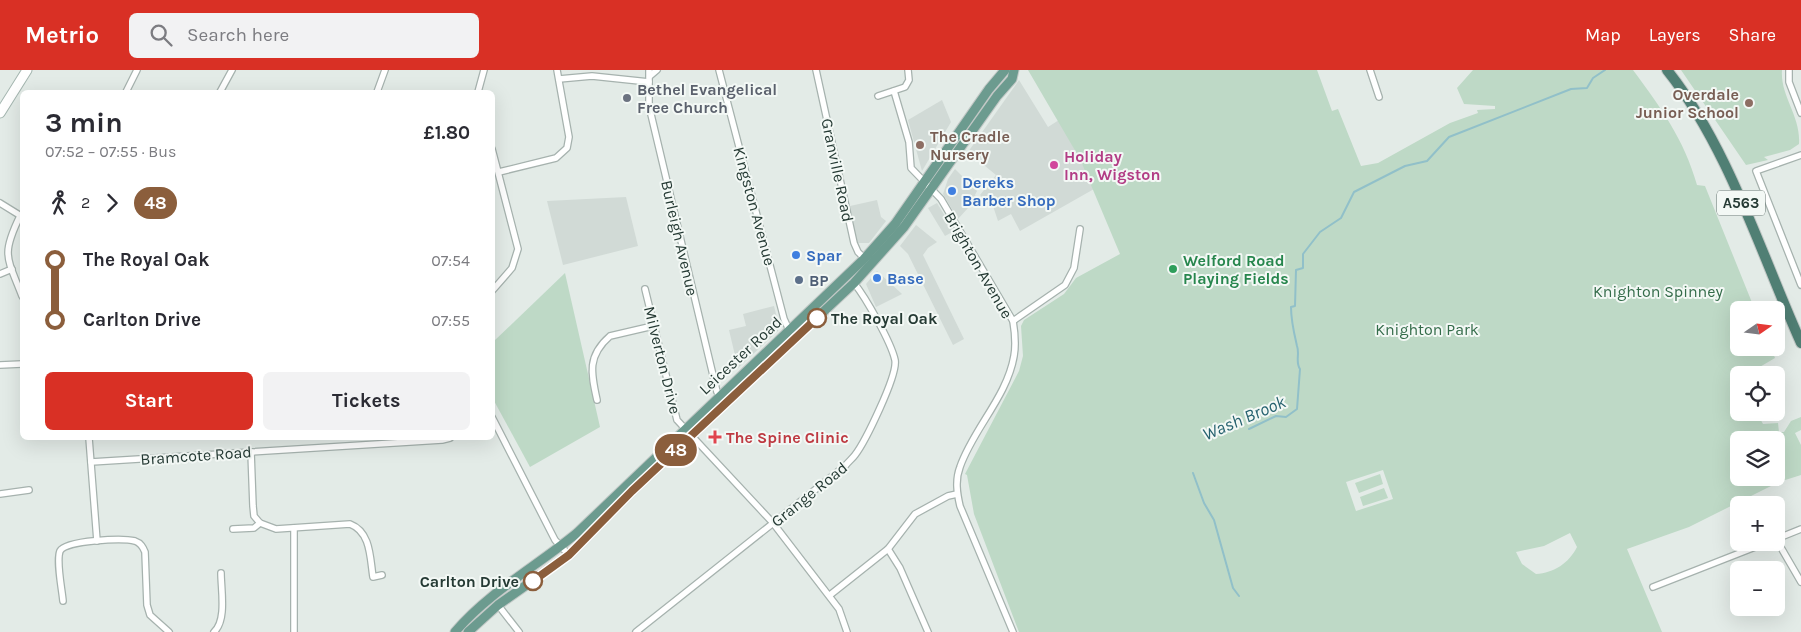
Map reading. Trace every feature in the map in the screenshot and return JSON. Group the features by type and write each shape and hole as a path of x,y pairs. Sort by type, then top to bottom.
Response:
{"highway":[{"name":"A563","path":"1667,70 1704,127 1719,156 1750,221 1801,343"}],"main road":[{"path":"0,113 27,70"},
{"name":"Leicester Road","path":"470,630 498,605 569,555 632,491 796,339 854,282 1005,70"},
{"name":"Leicester Road","path":"457,630 490,599 560,547 789,330 904,227 997,96 1012,78 1014,70"}],"street":[{"path":"127,90 137,70"},
{"path":"221,90 232,70"},
{"path":"378,90 384,70"},
{"path":"479,90 484,70"},
{"path":"499,172 556,158 566,148 569,137 557,70"},
{"path":"559,79 592,76 649,76 657,70"},
{"name":"Kingston Avenue","path":"719,70 789,330 796,339"},
{"name":"Granville Road","path":"816,70 854,243 867,262"},
{"path":"878,96 902,89 908,84 908,70"},
{"path":"1370,70 1379,97"},
{"path":"1789,70 1789,82 1801,113"},
{"name":"Burleigh Avenue","path":"649,76 649,106 720,395 727,403"},
{"name":"Brighton Avenue","path":"894,91 909,142 911,168 925,180 948,210 1013,322 1014,357 1006,380 960,466 957,494 960,506 1013,632"},
{"path":"1801,155 1756,171 1801,285"},
{"path":"495,159 518,249 512,268 495,287"},
{"path":"0,203 20,215"},
{"path":"20,218 8,241 7,254 20,291"},
{"path":"1013,322 1065,285 1074,268 1080,229"},
{"path":"0,274 12,269"},
{"path":"495,280 499,283"},
{"name":"Grange Road","path":"636,632 855,456 864,442 892,379 895,361 854,282"},
{"name":"Milverton Drive","path":"645,289 677,420 773,523 839,609 847,632"},
{"path":"597,400 590,371 592,360 605,340 610,336 653,326"},
{"path":"0,365 20,364"},
{"path":"495,423 560,547 569,555"},
{"path":"89,440 97,541"},
{"path":"329,440 329,446"},
{"name":"Bramcote Road","path":"91,462 442,440"},
{"path":"251,452 254,516 260,523 276,529 350,524 358,526 364,532 373,577"},
{"path":"0,494 29,490"},
{"path":"830,596 888,549 915,514 948,496 957,494"},
{"path":"233,529 254,528 260,523"},
{"path":"294,528 294,632"},
{"path":"1785,536 1801,530"},
{"path":"63,601 60,552 64,546 72,543 97,541 135,541 141,544 145,552 147,605 150,615 169,632"},
{"path":"888,549 900,568 928,632"},
{"path":"1652,587 1745,551"},
{"path":"1783,551 1801,582"},
{"path":"214,632 220,627 221,618 220,573"},
{"path":"366,578 382,575"},
{"path":"498,605 519,632"}],"shaded area":[{"path":"1019,80 1048,127 1059,120 1094,189 1020,231 1011,214 998,221 993,206 991,207 980,195 996,175 968,152"},
{"path":"942,100 951,122 922,171 908,120"},
{"path":"955,169 977,191 975,195 977,198 958,219 943,194 948,179"},
{"path":"626,197 638,246 563,265 547,201"},
{"path":"877,200 881,217 886,221 869,243 857,243 850,206"},
{"path":"937,203 954,231 945,236 928,208"},
{"path":"916,225 937,242 928,248 923,255 964,339 953,345 908,254 900,246"},
{"path":"877,271 902,294 876,307 866,284"},
{"path":"774,306 779,326 778,331 738,368 729,330 746,326 743,314"}],"green space":[{"name":"Knighton Park","path":"1028,70 1317,70 1332,111 1338,109 1361,166 1378,163 1450,123 1478,113 1477,110 1495,109 1495,106 1464,104 1457,88 1473,70 1633,70 1671,124 1692,168 1697,185 1705,186 1751,301 1730,301 1730,356 1774,356 1775,358 1761,366 1730,366 1730,421 1761,421 1763,424 1778,423 1779,431 1730,431 1730,486 1771,486 1751,496 1730,496 1730,506 1689,527 1627,549 1662,632 1019,632 974,514 967,475 965,474 1019,371 1023,356 1021,326 1024,320 1064,294 1076,278 1120,254 1080,159","holes":["1383,470 1393,499 1356,511 1346,482","1570,533 1577,547 1574,553 1560,566 1549,572 1536,574 1522,564 1516,552 1544,546"]},
{"name":"Overdale Junior School","path":"1681,70 1782,70 1784,89 1797,124 1799,144 1790,150 1764,157 1768,160 1746,165"},
{"path":"565,273 600,427 530,467 495,403 495,340"},
{"name":"Knighton Park","path":"1801,417 1801,430 1795,433 1801,445 1801,475 1785,480 1785,431 1791,421"},
{"path":"1380,474 1383,484 1359,493 1355,483"},
{"path":"1384,488 1388,498 1363,506 1360,497"}],"waterway":[{"name":"Wash Brook","path":"1249,429 1276,416 1286,417 1297,409 1300,369 1291,307 1295,306 1296,270 1303,268 1303,254 1320,232 1341,218 1354,192 1405,166 1427,161 1449,137 1571,89 1587,88 1593,78 1605,70"},
{"name":"Wash Brook","path":"1193,473 1204,503 1214,520 1233,588 1239,596"}],"bus line":[{"name":"48","path":"533,581 569,555 632,491 817,318"}],"place":[{"name":"Bethel Evangelical Free Church","path":"627,98"},
{"name":"Overdale Junior School","path":"1749,103"},
{"name":"The Cradle Nursery","path":"920,145"},
{"name":"Holiday Inn, Wigston","path":"1054,165"},
{"name":"Dereks Barber Shop","path":"952,191"},
{"name":"Spar","path":"796,255"},
{"name":"Welford Road Playing Fields","path":"1173,269"},
{"name":"Base","path":"877,278"},
{"name":"BP","path":"799,280"},
{"name":"The Royal Oak","path":"817,318"},
{"name":"The Spine Clinic","path":"715,437"},
{"name":"Carlton Drive","path":"533,581"}],"park label":[{"name":"Knighton Spinney","path":"1658,291"}]}
